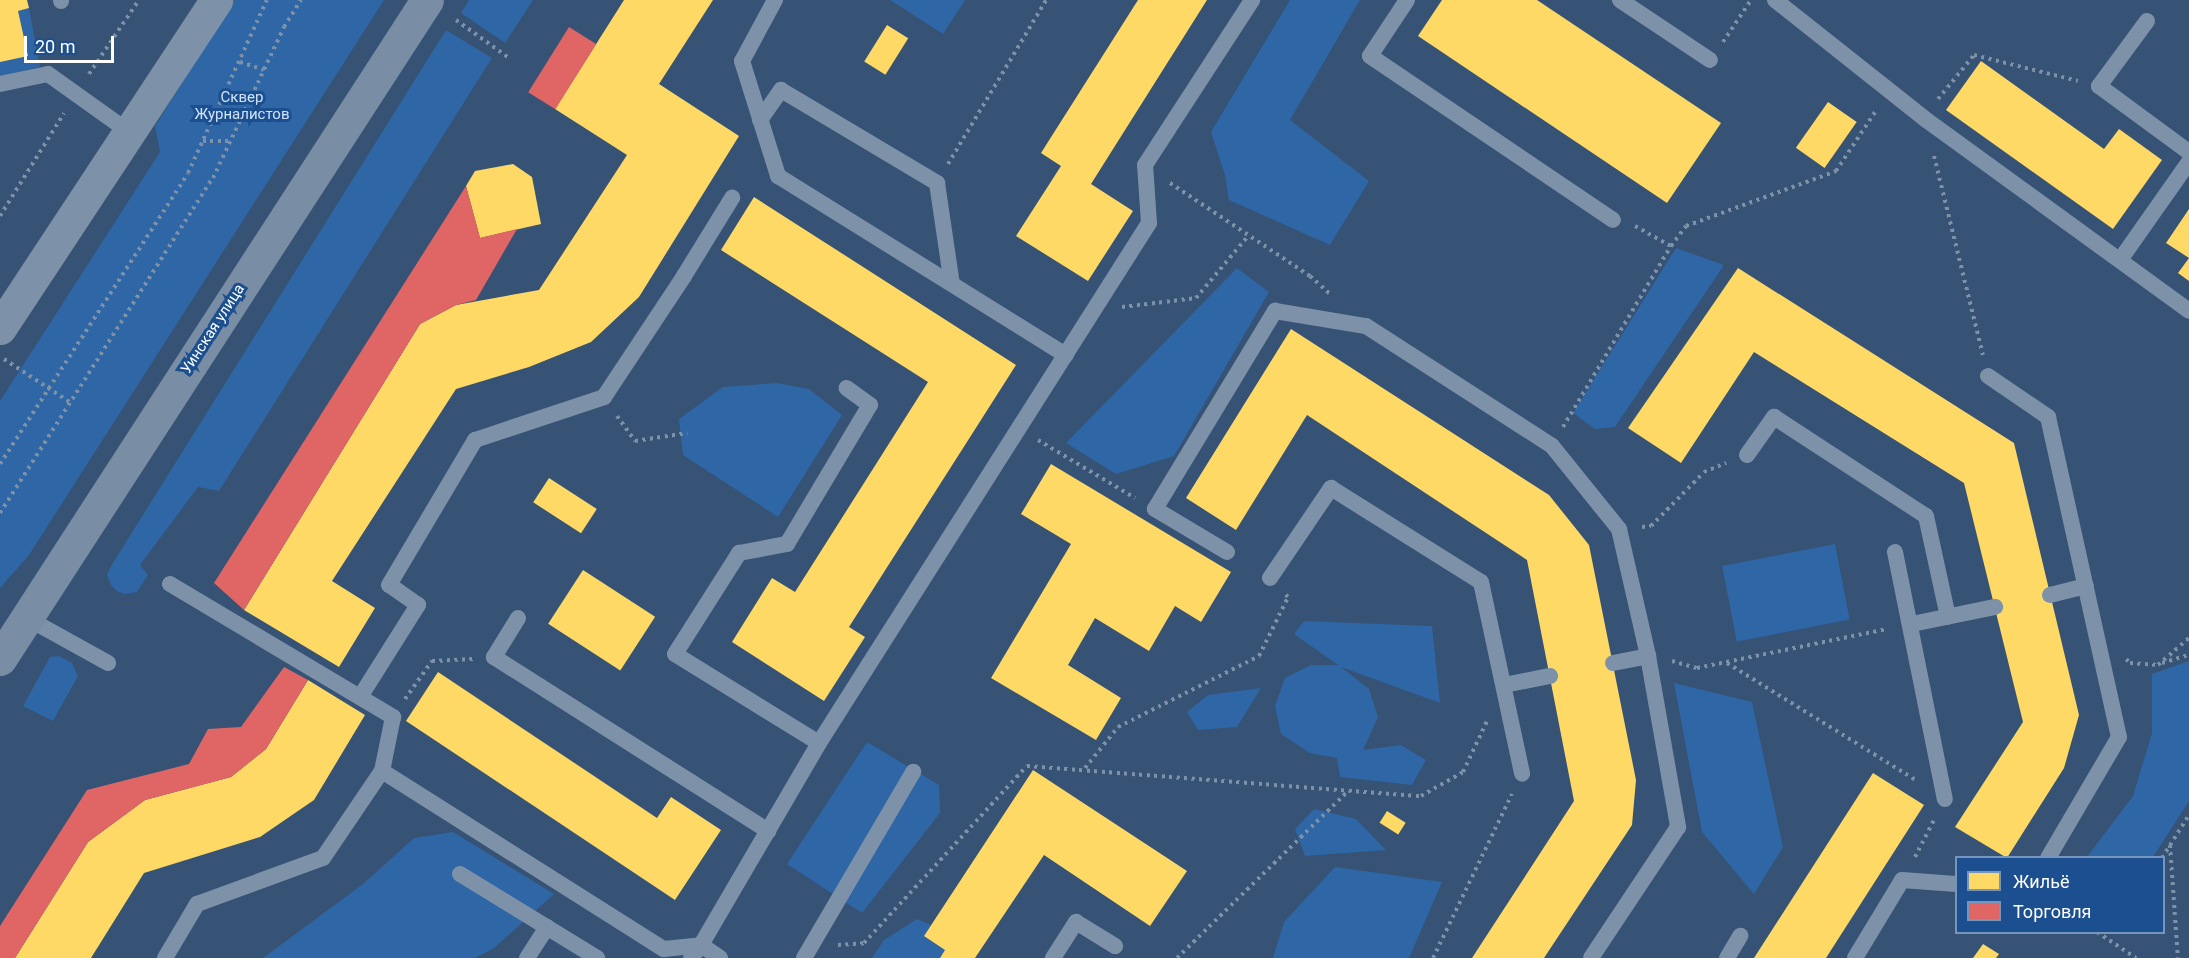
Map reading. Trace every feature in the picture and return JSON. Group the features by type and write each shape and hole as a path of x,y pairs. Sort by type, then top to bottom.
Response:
{"main road":[{"name":"Уинская улица","path":"0,659 25,617 427,0"},
{"path":"0,646 25,617"}],"street":[{"path":"0,328 216,0"}],"lane":[{"path":"775,0 742,61 778,176 1066,355"},
{"path":"696,951 819,743 1149,223 1145,165 1252,0"},
{"path":"1407,0 1370,56 1613,220"},
{"path":"1620,0 1710,60"},
{"path":"1775,0 1925,119 2189,311"},
{"path":"2148,21 2100,86 2189,152"},
{"path":"0,84 48,74 128,131"},
{"path":"760,120 781,90 937,183 952,284"},
{"path":"2120,260 2189,162"},
{"path":"360,697 418,605 389,585 475,440 604,397 684,276 732,198"},
{"path":"1227,552 1155,509 1275,311 1366,326 1552,446 1620,529 1648,656 1678,827 1591,958"},
{"path":"1988,376 2048,417 2119,737 2049,856"},
{"path":"819,743 675,654 739,552 787,544 870,405 847,388"},
{"path":"1747,455 1774,417 1926,516 1948,617"},
{"path":"1270,578 1331,488 1481,582 1522,774"},
{"path":"1895,552 1912,624 1946,799"},
{"path":"165,958 196,904 323,858 382,771 393,717 170,584"},
{"path":"2050,595 2086,586"},
{"path":"1912,624 1995,607"},
{"path":"25,617 108,663"},
{"path":"518,618 494,657 768,831"},
{"path":"1613,663 1648,656"},
{"path":"1504,685 1550,675"},
{"path":"382,771 664,949 696,951 720,958"},
{"path":"807,953 913,772"},
{"path":"460,874 597,958"},
{"path":"1855,958 1902,880 1955,884"},
{"path":"1053,958 1076,922 1115,946"},
{"path":"527,958 547,927"},
{"path":"1727,958 1740,936"}],"path":[{"path":"0,464 188,173 267,0"},
{"path":"0,513 213,178 284,27 301,0"},
{"path":"937,183 1046,0"},
{"path":"1710,60 1751,0"},
{"path":"456,20 509,58"},
{"path":"1988,376 1925,119 1974,55 2100,86"},
{"path":"240,62 264,70"},
{"path":"1552,446 1671,246 1686,226 1836,171 1889,91"},
{"path":"203,141 231,141"},
{"path":"1145,165 1310,276 1366,326"},
{"path":"1640,227 1671,246"},
{"path":"1094,311 1196,298 1248,236"},
{"path":"0,356 71,403"},
{"path":"604,397 635,441 687,434"},
{"path":"1019,429 1155,509"},
{"path":"1620,529 1651,526 1704,472 1747,455"},
{"path":"1085,768 1118,727 1259,656 1288,597 1270,578"},
{"path":"1648,656 1697,668 1912,624"},
{"path":"2097,637 2130,663 2158,664 2189,655"},
{"path":"2158,664 2189,638"},
{"path":"393,717 432,661 494,657"},
{"path":"1727,663 1946,799 1902,880"},
{"path":"807,953 864,943 1027,766 1085,768 1421,796 1463,772 1504,685"},
{"path":"1433,958 1522,774"},
{"path":"1177,958 1348,790"},
{"path":"2163,856 2189,815"},
{"path":"2170,845 2178,958"},
{"path":"2099,934 2136,958"},
{"path":"2107,939 2110,934"}],"green space":[{"name":"Сквер Журналистов","path":"235,0 384,0 29,555 0,588 0,401 160,152 155,126"},
{"path":"469,0 533,0 505,43 461,13"},
{"path":"890,0 965,0 943,34"},
{"path":"1290,0 1360,0 1290,120 1369,181 1330,245 1229,200 1225,175 1211,132"},
{"path":"29,8 40,67 0,76 0,62 18,11"},
{"path":"446,30 492,58 219,491 198,487 140,565 148,575 137,592 125,594 117,591 111,585 107,575 111,566"},
{"path":"1676,248 1724,265 1615,427 1595,429 1573,413"},
{"path":"1237,268 1269,292 1174,456 1116,474 1066,443"},
{"path":"777,383 809,389 842,415 778,517 683,455 679,419 723,387"},
{"path":"1835,544 1850,620 1737,642 1722,566"},
{"path":"1304,621 1432,626 1440,703 1341,667 1369,689 1378,717 1363,750 1401,745 1426,760 1412,785 1340,777 1337,758 1310,753 1281,734 1275,706 1285,678 1311,665 1338,665 1294,634"},
{"path":"59,656 72,663 78,676 53,721 23,706 50,657"},
{"path":"2189,661 2189,801 2154,856 2088,856 2133,796 2152,733 2152,674"},
{"path":"1674,683 1752,702 1783,847 1754,894 1702,832"},
{"path":"1261,688 1237,727 1198,730 1187,712 1208,695"},
{"path":"867,742 939,785 940,813 862,913 787,864"},
{"path":"1314,809 1356,819 1386,850 1305,856 1295,829"},
{"path":"453,832 554,894 494,948 475,958 263,958 363,884 414,838"},
{"path":"1335,867 1442,882 1409,958 1273,958 1284,922"},
{"path":"917,919 931,925 924,936 945,950 940,958 872,958 884,940"}],"building: Жильё":[{"path":"0,0 27,0 29,8 18,11 28,56 0,62"},
{"path":"624,0 713,0 659,84 739,136 639,297 591,342 529,367 456,389 332,581 375,608 339,667 244,610 420,324 456,305 539,290 627,155 555,109"},
{"path":"1138,0 1207,0 1091,184 1133,211 1088,281 1016,236 1061,166 1041,153"},
{"path":"1442,0 1537,0 1721,123 1667,203 1418,36"},
{"path":"887,25 908,38 885,75 864,61"},
{"path":"1981,61 2104,149 2119,129 2162,160 2113,229 1946,110"},
{"path":"1828,102 1857,122 1825,168 1796,148"},
{"path":"513,164 532,177 541,224 480,238 466,186 475,171"},
{"path":"754,197 1016,365 849,627 865,637 824,701 732,642 772,578 795,592 928,382 721,250"},
{"path":"2189,209 2189,258 2166,243"},
{"path":"2189,258 2189,281 2178,273"},
{"path":"1738,268 2014,443 2079,715 2064,768 2008,856 2004,856 1955,827 2023,722 1964,483 1754,352 1681,463 1628,428"},
{"path":"1291,329 1549,495 1589,545 1636,780 1632,825 1544,958 1472,958 1574,801 1527,560 1307,415 1236,530 1186,498"},
{"path":"1051,464 1231,572 1201,622 1175,606 1149,651 1095,618 1068,665 1121,698 1096,740 991,678 1071,544 1021,514"},
{"path":"549,478 597,509 581,533 533,502"},
{"path":"583,570 655,617 620,671 548,624"},
{"path":"438,672 657,818 671,797 721,830 675,900 406,721"},
{"path":"308,680 365,715 314,800 260,837 144,873 91,958 15,958 88,842 145,800 231,777 266,749"},
{"path":"1033,770 1187,871 1150,926 1044,855 975,958 940,958 945,950 924,936"},
{"path":"1873,773 1924,805 1826,958 1754,958"},
{"path":"1387,811 1406,823 1398,835 1380,823"},
{"path":"1983,944 1999,954 1996,958 1973,958"}],"building: Торговля":[{"path":"569,27 596,44 555,109 528,92"},
{"path":"466,186 480,238 517,229 476,300 456,305 420,324 244,610 214,583"},
{"path":"284,667 308,680 266,749 231,777 145,800 88,842 15,958 0,958 0,926 87,790 189,764 208,729 241,727"}]}
